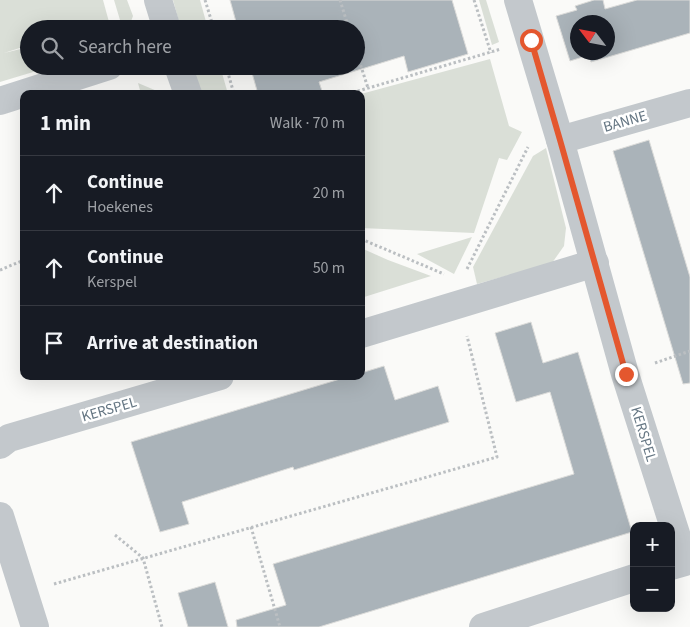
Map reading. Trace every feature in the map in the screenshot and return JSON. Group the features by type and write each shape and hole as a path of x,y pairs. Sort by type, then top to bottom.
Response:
{"street":[{"path":"158,0 164,20"},
{"name":"KERSPEL","path":"518,0 560,140 626,374 672,522"},
{"path":"34,90 81,75"},
{"path":"181,75 187,90"},
{"path":"0,101 20,95"},
{"name":"BANNE","path":"560,140 690,102"},
{"path":"365,332 460,293 595,263"},
{"name":"KERSPEL","path":"0,445 9,438 206,380"},
{"path":"0,516 35,627"},
{"name":"KERSPEL","path":"675,530 685,562 675,565"},
{"path":"483,627 630,579"}],"path":[{"path":"206,0 212,20"},
{"path":"340,0 346,20"},
{"path":"474,0 491,53"},
{"path":"361,90 531,40"},
{"path":"229,75 233,90"},
{"path":"364,75 368,88"},
{"path":"24,592 497,458 460,293 530,143 560,140"},
{"path":"365,241 460,293"},
{"path":"0,270 20,262"},
{"path":"626,374 690,351"},
{"path":"250,528 280,627"},
{"path":"115,535 143,558 162,627"}],"shaded area":[{"path":"0,0 103,0 108,20 20,20 20,48 4,53 20,49 20,75 23,75 0,82"},
{"path":"114,0 127,0 133,16 132,20 120,20"},
{"path":"173,0 200,0 206,20 179,20"},
{"path":"479,0 486,0 499,42 492,45"},
{"path":"490,59 509,126 522,132 507,160 499,158 474,233 365,228 365,93"},
{"path":"196,75 223,75 227,90 200,90"},
{"path":"138,83 155,90 140,90"},
{"path":"546,148 566,228 564,246 552,263 477,284 473,267 533,156"},
{"path":"472,237 454,274 417,254"},
{"path":"365,250 388,260 431,276 365,297"}],"building":[{"path":"230,0 452,0 468,54 408,72 404,56 365,68 365,20 236,20"},
{"path":"594,0 603,0 605,9 637,0 690,0 690,33 615,55 615,15 570,15 570,60 573,60 570,61 556,16 577,10 575,6"},
{"path":"253,75 342,75 319,82 322,90 257,90"},
{"path":"649,140 690,277 690,383 683,384 613,151"},
{"path":"531,322 543,363 578,352 630,525 630,533 319,627 237,627 236,620 286,605 273,564 574,474 550,392 516,402 495,333"},
{"path":"384,366 395,400 438,386 449,422 294,470 293,467 182,502 189,524 160,532 131,442 337,380 365,380 365,372"},
{"path":"215,582 228,627 188,627 178,593"}],"route":[{"path":"531,40 626,374"}]}
